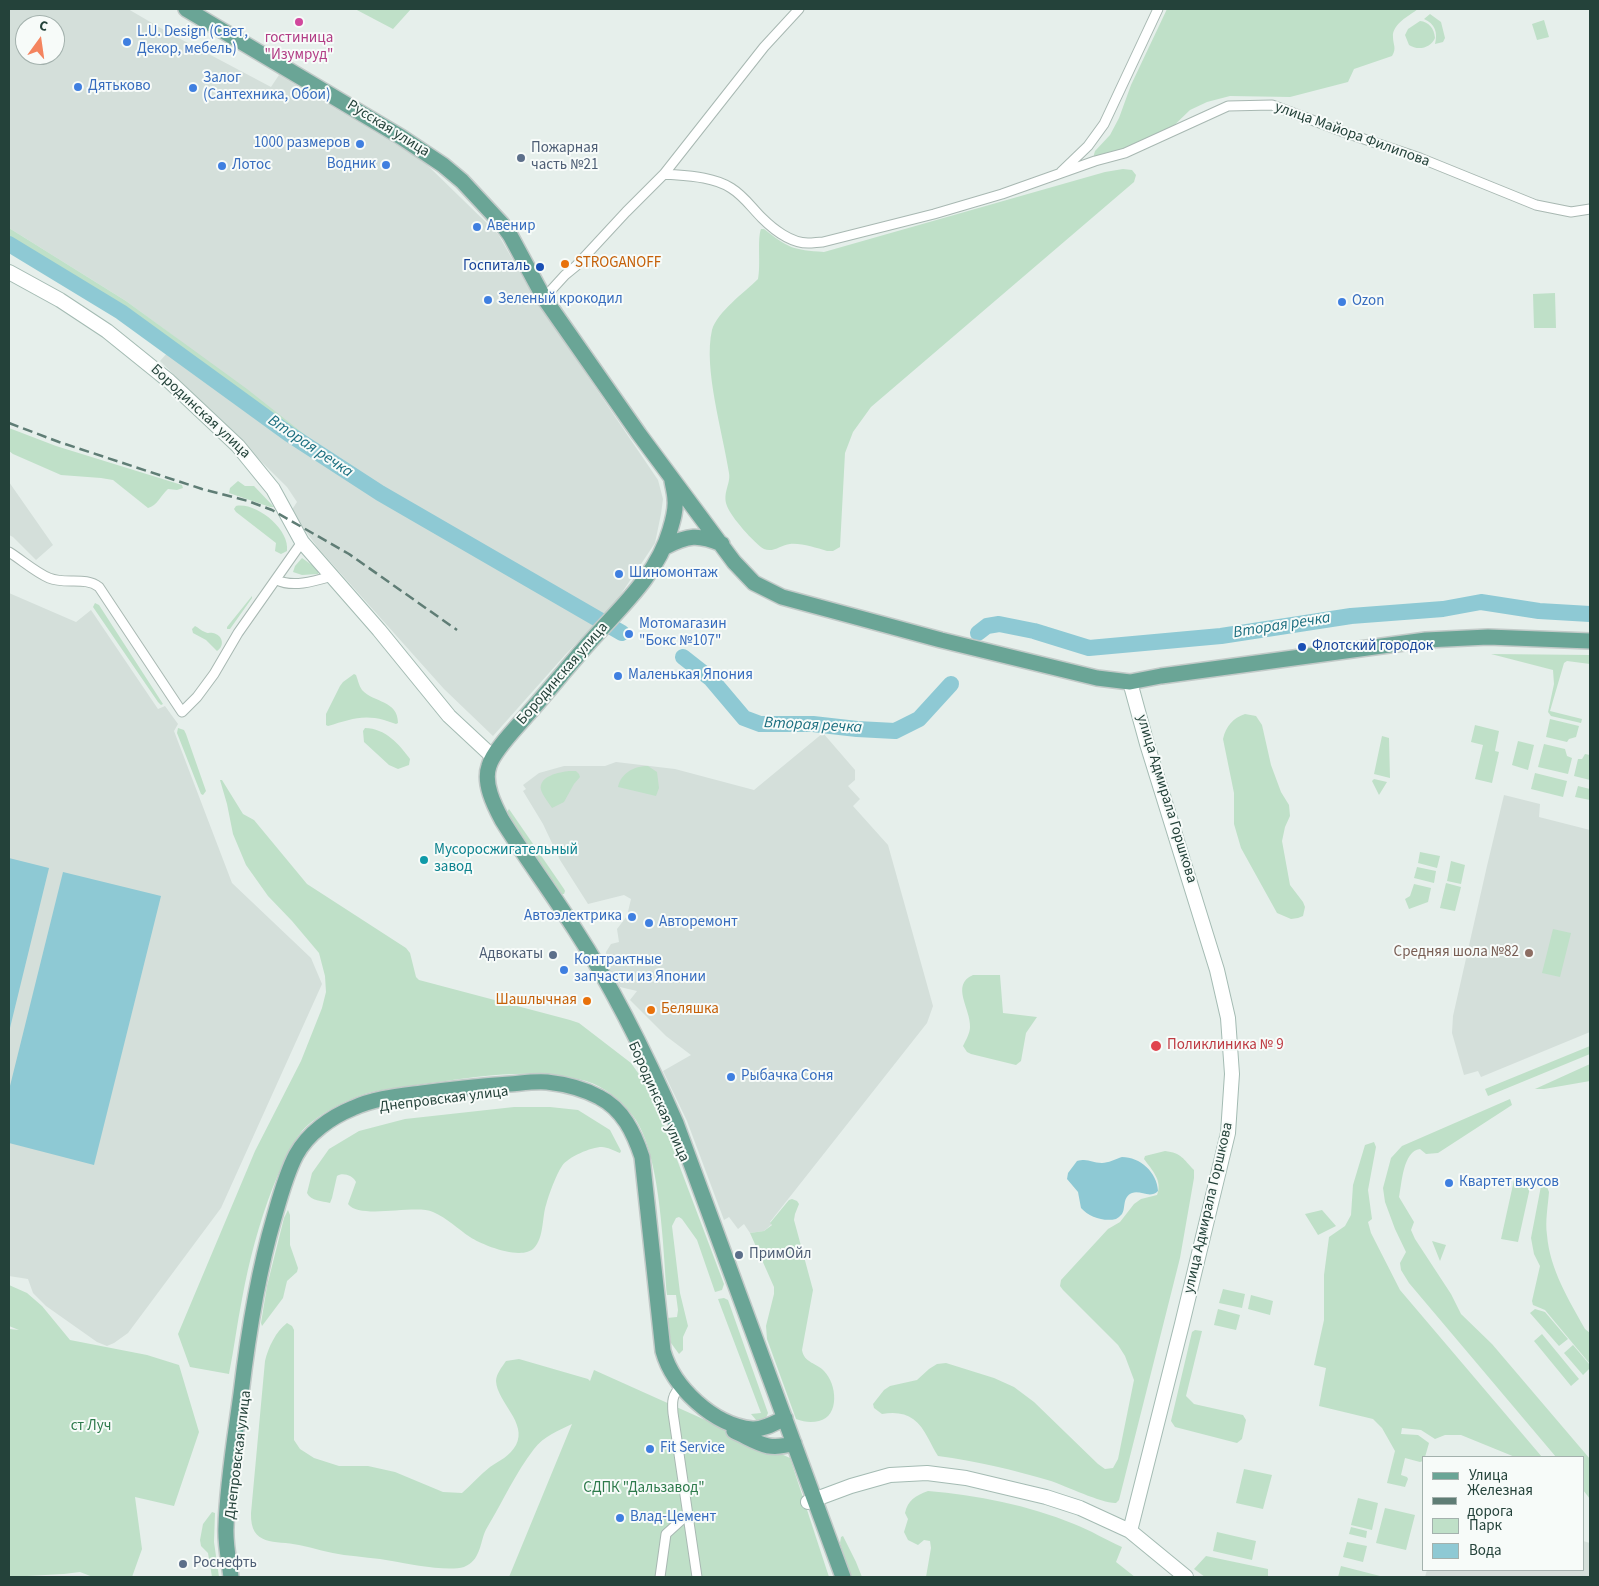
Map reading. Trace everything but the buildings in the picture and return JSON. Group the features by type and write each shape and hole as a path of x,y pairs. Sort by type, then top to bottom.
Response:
{"main road":[{"name":"Русская улица","path":"186,9 364,114 426,153 462,181 510,235 544,298 671,478 675,501 674,518 665,547 650,574 613,616"},
{"name":"Бородинская улица","path":"9,272 60,300 107,331 169,381 238,446 273,489 302,542 379,630 449,716 490,755"},
{"path":"671,478 734,562 754,583 782,597 941,640 1097,678 1130,682 1426,640 1488,637 1590,642"},
{"path":"665,547 694,536 707,538 722,544"},
{"name":"Бородинская улица","path":"613,616 490,755 488,781 492,801 531,866 576,931 599,970 652,1069 673,1115 811,1501"},
{"name":"улица Адмирала Горшкова","path":"1130,682 1147,744 1217,970 1229,1026 1232,1082 1228,1134 1130,1531"},
{"name":"Днепровская улица","path":"231,1577 226,1528 248,1333 277,1205 296,1155 323,1124 353,1108 390,1097 476,1086 547,1082 584,1090 613,1106 627,1122 642,1157 663,1351 679,1389 690,1403 714,1419 759,1443 768,1447 791,1444"},
{"name":"Днепровская улица","path":"235,1577 230,1528 254,1331 272,1239 290,1186 302,1158 314,1141 342,1121 380,1107 477,1093 545,1090 580,1099 595,1105 608,1114 627,1142 634,1163 658,1360 668,1380 716,1416 733,1424 752,1429 764,1428 782,1420"},
{"path":"811,1501 851,1486 890,1475 927,1473 966,1478 1046,1497 1080,1508 1130,1531 1186,1577"},
{"path":"811,1501 835,1577"},
{"path":"811,1501 843,1577"}],"street":[{"path":"544,298 664,174 764,47 799,9"},
{"path":"1059,174 1088,146 1104,124 1158,9"},
{"name":"улица Майора Филипова","path":"664,174 688,176 718,182 731,188 746,199 762,218 780,232 795,240 807,243 824,242 934,214 1002,194 1095,161 1125,153 1228,106 1272,105 1420,158 1536,205 1571,212 1590,209"},
{"path":"9,552 48,578 62,582 94,583 100,587 182,712 197,697 214,674 238,633 302,542"},
{"path":"277,580 283,583 303,582 332,576"},
{"path":"679,1389 673,1397 673,1413 697,1577"},
{"path":"660,1577 666,1534 688,1514"}],"shaded area":[{"path":"9,9 128,9 271,87 279,75 422,160 498,234 534,297 658,480 663,499 655,543 613,606 565,655 493,736 444,689 318,548 291,511 297,502 287,487 160,361 179,340 126,301 9,228"},
{"path":"9,482 53,545 36,560 9,535"},
{"path":"9,593 76,622 91,610 158,709 165,706 178,724 174,731 232,883 311,958 322,984 221,1208 128,1333 107,1346 97,1342 46,1306 33,1293 28,1279 9,1276"},
{"path":"823,733 855,770 855,780 848,786 860,799 853,806 888,845 933,1006 927,1023 770,1222 772,1224 764,1231 750,1233 744,1224 738,1229 729,1217 724,1220 687,1121 663,1071 691,1055 666,1036 630,1000 637,991 620,987 608,975 606,952 611,944 619,942 617,929 627,916 631,899 624,895 588,904 560,860 543,824 523,791 526,789 523,785 539,773 564,766 605,766 616,762 675,769 754,790"},
{"name":"Средняя шола №82","path":"1504,795 1540,804 1539,817 1590,830 1590,1032 1481,1077 1478,1071 1464,1075 1452,1033 1453,1016"},
{"path":"1584,1541 1590,1543 1590,1577 1425,1577 1427,1571 1584,1571"}],"green space":[{"path":"355,9 411,9 393,29"},
{"path":"1167,9 1418,9 1395,28 1393,32 1394,51 1392,56 1354,69 1348,82 1290,97 1230,96 1207,102 1190,110 1161,138 1093,158 1095,151 1110,135 1119,118 1131,85"},
{"path":"1430,14 1441,22 1445,38 1443,42 1435,44 1435,29 1431,23 1424,19"},
{"path":"1544,20 1549,37 1537,40 1532,24"},
{"path":"1420,21 1430,26 1434,31 1435,38 1431,44 1424,48 1416,48 1409,45 1405,35 1408,29"},
{"path":"1123,169 1132,170 1136,175 1134,182 871,407 853,432 845,453 840,547 833,551 827,551 804,545 790,544 767,550 743,529 733,517 726,501 729,473 712,381 710,345 712,330 719,316 758,279 761,229 764,229 791,247 824,252 1105,172"},
{"path":"9,228 126,301 247,389 324,450 319,451 126,308 9,238"},
{"path":"1555,293 1556,328 1534,328 1533,294"},
{"path":"9,428 56,446 182,485 183,488 177,490 168,489 156,503 148,508 113,480 61,475 13,454 9,451"},
{"path":"238,481 245,486 254,486 274,507 229,493 230,488"},
{"path":"236,506 253,508 270,519 283,534 287,551 281,554 275,551 276,543 236,512 234,509"},
{"path":"302,558 319,570 318,574 302,575 293,572 295,566"},
{"path":"252,596 230,629 227,629 227,627"},
{"path":"95,603 99,605 163,704 161,705 158,702 93,607"},
{"path":"195,626 207,633 219,636 222,641 220,649 217,651 206,640 193,633 192,629"},
{"path":"1491,654 1590,655 1590,664 1567,661 1564,663 1550,711 1582,719 1581,723 1551,716 1548,712 1554,684 1553,670"},
{"path":"354,674 362,690 394,710 398,723 376,718 362,718 326,725 326,714 340,686"},
{"path":"1245,714 1256,716 1262,725 1271,765 1281,792 1289,805 1290,816 1282,841 1290,885 1305,907 1303,916 1298,918 1291,919 1277,913 1241,848 1234,824 1234,793 1223,739 1231,723"},
{"path":"1550,719 1579,726 1576,737 1569,739 1567,742 1546,737"},
{"path":"1475,725 1499,731 1495,751 1499,752 1492,783 1475,779 1483,745 1471,742"},
{"path":"178,728 184,730 186,734 206,791 203,795 177,733"},
{"path":"365,728 379,731 391,738 410,759 409,765 398,769 389,765 364,742 363,731"},
{"path":"1382,736 1389,738 1390,778 1374,774"},
{"path":"1518,741 1534,745 1528,770 1512,765"},
{"path":"1544,744 1565,749 1567,756 1572,758 1568,774 1538,767"},
{"path":"1585,754 1590,755 1590,780 1574,776 1578,759 1582,759"},
{"path":"648,766 657,772 659,788 656,796 618,787 622,778 629,771 638,767"},
{"path":"576,771 580,777 564,802 552,808 541,790 541,785 550,776"},
{"path":"1535,773 1567,781 1563,797 1531,789"},
{"path":"1374,779 1387,782 1379,795 1372,781"},
{"path":"220,780 222,780 243,814 254,820 307,884 406,948 410,953 416,977 419,980 579,1023 631,1063 643,1080 664,1125 724,1284 722,1290 715,1292 697,1240 682,1219 676,1218 672,1226 680,1293 688,1326 683,1337 683,1350 679,1354 671,1343 667,1318 677,1317 678,1310 676,1295 667,1295 662,1228 655,1176 650,1153 633,1116 612,1095 586,1081 548,1074 509,1074 450,1080 368,1093 333,1108 308,1125 293,1144 263,1214 240,1308 229,1374 190,1367 178,1334 255,1151 301,1061 322,1008 326,992 325,976 319,953 268,896 246,865 233,834"},
{"path":"1578,786 1590,789 1590,800 1575,797"},
{"path":"509,809 564,889 564,894 562,894 518,831 507,812"},
{"path":"1420,852 1440,856 1437,868 1418,863"},
{"path":"1451,861 1465,865 1461,884 1447,881"},
{"path":"1417,867 1436,871 1434,883 1414,878"},
{"path":"1446,883 1461,887 1455,911 1440,908"},
{"path":"1414,884 1431,888 1428,902 1409,909 1405,899 1410,896"},
{"path":"1553,929 1571,933 1560,977 1542,973"},
{"path":"973,975 1000,975 1003,1013 1037,1017 1026,1033 1021,1061 1016,1065 971,1054 963,1046 970,1027 962,991 966,979"},
{"path":"1590,1046 1590,1054 1488,1096 1485,1089"},
{"path":"1590,1064 1590,1081 1535,1089"},
{"path":"1510,1099 1512,1105 1438,1153 1426,1154 1420,1149 1414,1151 1404,1168 1399,1197 1414,1222 1411,1230 1415,1239 1451,1294 1461,1314 1492,1344 1590,1459 1590,1499 1584,1491 1584,1456 1555,1456 1409,1283 1401,1270 1400,1263 1406,1252 1385,1202 1383,1188 1391,1158 1402,1146"},
{"path":"514,1107 550,1107 578,1110 610,1130 621,1151 620,1153 597,1147 580,1153 569,1159 562,1166 549,1196 540,1239 534,1248 528,1252 512,1252 483,1244 438,1214 425,1210 364,1211 354,1209 348,1204 356,1182 347,1175 337,1176 330,1203 314,1199 307,1193 312,1173 329,1149 359,1131 405,1119"},
{"path":"1374,1142 1376,1147 1368,1190 1372,1219 1368,1222 1371,1233 1400,1290 1541,1456 1513,1456 1461,1435 1445,1435 1435,1439 1421,1430 1402,1428 1401,1434 1418,1435 1429,1443 1425,1456 1422,1456 1422,1461 1405,1458 1401,1475 1408,1479 1405,1487 1387,1483 1395,1451 1382,1428 1373,1419 1319,1406 1326,1368 1314,1365 1324,1320 1324,1275 1329,1237 1345,1226 1351,1215 1353,1185 1365,1145"},
{"path":"1165,1151 1182,1157 1194,1170 1194,1178 1180,1258 1119,1500 1116,1503 1103,1501 1051,1481 1023,1473 981,1463 938,1456 920,1425 910,1417 897,1413 882,1414 874,1408 873,1404 884,1390 890,1386 917,1380 937,1364 946,1363 994,1378 1014,1387 1034,1402 1098,1464 1105,1469 1113,1468 1118,1459 1134,1380 1125,1356 1118,1345 1060,1286 1061,1280 1108,1229 1120,1222 1134,1204 1141,1199 1157,1195 1158,1180 1144,1159 1145,1156"},
{"path":"1514,1180 1531,1183 1518,1242 1501,1239"},
{"path":"1541,1186 1547,1187 1549,1192 1546,1230 1552,1260 1567,1296 1585,1329 1590,1333 1590,1364 1545,1310 1533,1305 1532,1301 1540,1266 1534,1254 1531,1238"},
{"path":"792,1199 799,1204 794,1220 813,1290 802,1350 805,1358 824,1371 834,1391 833,1406 830,1413 826,1418 813,1422 796,1419 767,1339 766,1326 774,1287 750,1233 764,1231 772,1225 770,1223 789,1200"},
{"path":"288,1210 290,1215 290,1245 298,1268 297,1272 287,1281 283,1298 262,1326 267,1286 284,1218"},
{"path":"1322,1210 1336,1226 1318,1235 1305,1214"},
{"path":"1432,1241 1446,1245 1440,1261"},
{"name":"ст Луч","path":"9,1285 27,1293 42,1306 70,1340 147,1355 179,1365 199,1432 174,1506 135,1497 142,1549 132,1577 93,1577 80,1572 9,1577 9,1329 19,1330 9,1326"},
{"path":"1223,1289 1245,1294 1242,1308 1219,1303"},
{"path":"1251,1295 1273,1301 1270,1315 1248,1309"},
{"path":"724,1298 728,1300 768,1413 766,1418 757,1421 751,1414 761,1413 718,1299"},
{"path":"1218,1309 1240,1315 1236,1330 1214,1325"},
{"path":"1535,1309 1545,1312 1568,1339 1559,1346 1530,1313"},
{"name":"СДПК \"Дальзавод\"","path":"287,1323 294,1330 294,1440 300,1449 314,1458 339,1466 368,1466 395,1472 443,1492 462,1493 490,1467 508,1455 514,1449 519,1437 515,1421 501,1397 496,1381 498,1373 506,1361 519,1359 590,1381 594,1370 790,1458 829,1577 509,1577 572,1424 547,1437 538,1444 527,1458 486,1529 476,1557 464,1567 448,1569 428,1567 338,1554 299,1545 273,1542 259,1537 252,1524 251,1513 265,1361 273,1340 279,1330"},
{"path":"1195,1330 1202,1331 1186,1396 1194,1404 1243,1415 1246,1420 1242,1439 1237,1443 1175,1427 1171,1421 1192,1332"},
{"path":"1542,1334 1579,1379 1571,1386 1534,1341"},
{"path":"1573,1345 1590,1365 1590,1368 1583,1375 1564,1353"},
{"path":"1244,1469 1272,1475 1263,1509 1236,1503"},
{"path":"928,1491 965,1495 1021,1506 1080,1526 1122,1547 1116,1562 1135,1577 926,1577 931,1548 930,1541 924,1540 918,1545 908,1540 904,1532 908,1519 905,1513 908,1505 916,1497"},
{"path":"1358,1498 1378,1503 1372,1530 1351,1525"},
{"path":"1385,1508 1415,1515 1406,1550 1376,1543"},
{"path":"212,1512 215,1513 214,1542 219,1577 212,1577 208,1553 201,1546 200,1540 203,1524"},
{"path":"1351,1527 1367,1531 1366,1538 1349,1534"},
{"path":"1217,1532 1256,1541 1252,1560 1213,1551"},
{"path":"843,1536 862,1577 851,1577 840,1543"},
{"path":"1347,1542 1367,1546 1363,1562 1343,1557"},
{"path":"1206,1556 1268,1569 1268,1577 1205,1577 1194,1569"},
{"path":"1341,1566 1384,1577 1338,1577"}],"water":[{"path":"9,858 49,868 9,1032"},
{"path":"63,872 161,896 94,1165 9,1143 9,1090"},
{"path":"1122,1157 1135,1160 1146,1167 1157,1184 1158,1191 1152,1194 1135,1192 1129,1195 1125,1200 1122,1214 1116,1219 1102,1219 1088,1214 1081,1208 1078,1192 1067,1179 1068,1173 1077,1161 1084,1160 1104,1163"}],"waterway":[{"name":"Вторая речка","path":"9,244 121,312 289,434 380,493 622,633"},
{"name":"Вторая речка","path":"978,633 987,626 999,624 1034,631 1089,648 1221,636 1351,616 1443,609 1481,602 1539,611 1590,614"},
{"name":"Вторая речка","path":"683,657 711,679 744,718 760,724 813,724 895,731 919,719 951,684"}],"railway":[{"path":"9,423 59,442 272,510 349,554 457,630"}],"place":[{"name":"гостиница \"Изумруд\"","path":"299,22"},
{"name":"L.U. Design (Свет, Декор, мебель)","path":"127,42"},
{"name":"Дятьково","path":"78,87"},
{"name":"Залог (Сантехника, Обои)","path":"193,88"},
{"name":"1000 размеров","path":"360,144"},
{"name":"Пожарная часть №21","path":"521,158"},
{"name":"Водник","path":"386,165"},
{"name":"Лотос","path":"222,166"},
{"name":"Авенир","path":"477,227"},
{"name":"STROGANOFF","path":"565,264"},
{"name":"Госпиталь","path":"540,267"},
{"name":"Зеленый крокодил","path":"488,300"},
{"name":"Ozon","path":"1342,302"},
{"name":"Шиномонтаж","path":"619,574"},
{"name":"Мотомагазин \"Бокс №107\"","path":"629,634"},
{"name":"Флотский городок","path":"1302,647"},
{"name":"Маленькая Япония","path":"618,676"},
{"name":"Мусоросжигательный завод","path":"424,860"},
{"name":"Автоэлектрика","path":"632,917"},
{"name":"Авторемонт","path":"649,923"},
{"name":"Средняя шола №82","path":"1529,953"},
{"name":"Адвокаты","path":"553,955"},
{"name":"Контрактные запчасти из Японии","path":"564,970"},
{"name":"Шашлычная","path":"587,1001"},
{"name":"Беляшка","path":"651,1010"},
{"name":"Поликлиника № 9","path":"1156,1046"},
{"name":"Рыбачка Соня","path":"731,1077"},
{"name":"Квартет вкусов","path":"1449,1183"},
{"name":"ПримОйл","path":"739,1255"},
{"name":"Fit Service","path":"650,1449"},
{"name":"Влад-Цемент","path":"620,1518"},
{"name":"Роснефть","path":"183,1564"}]}
